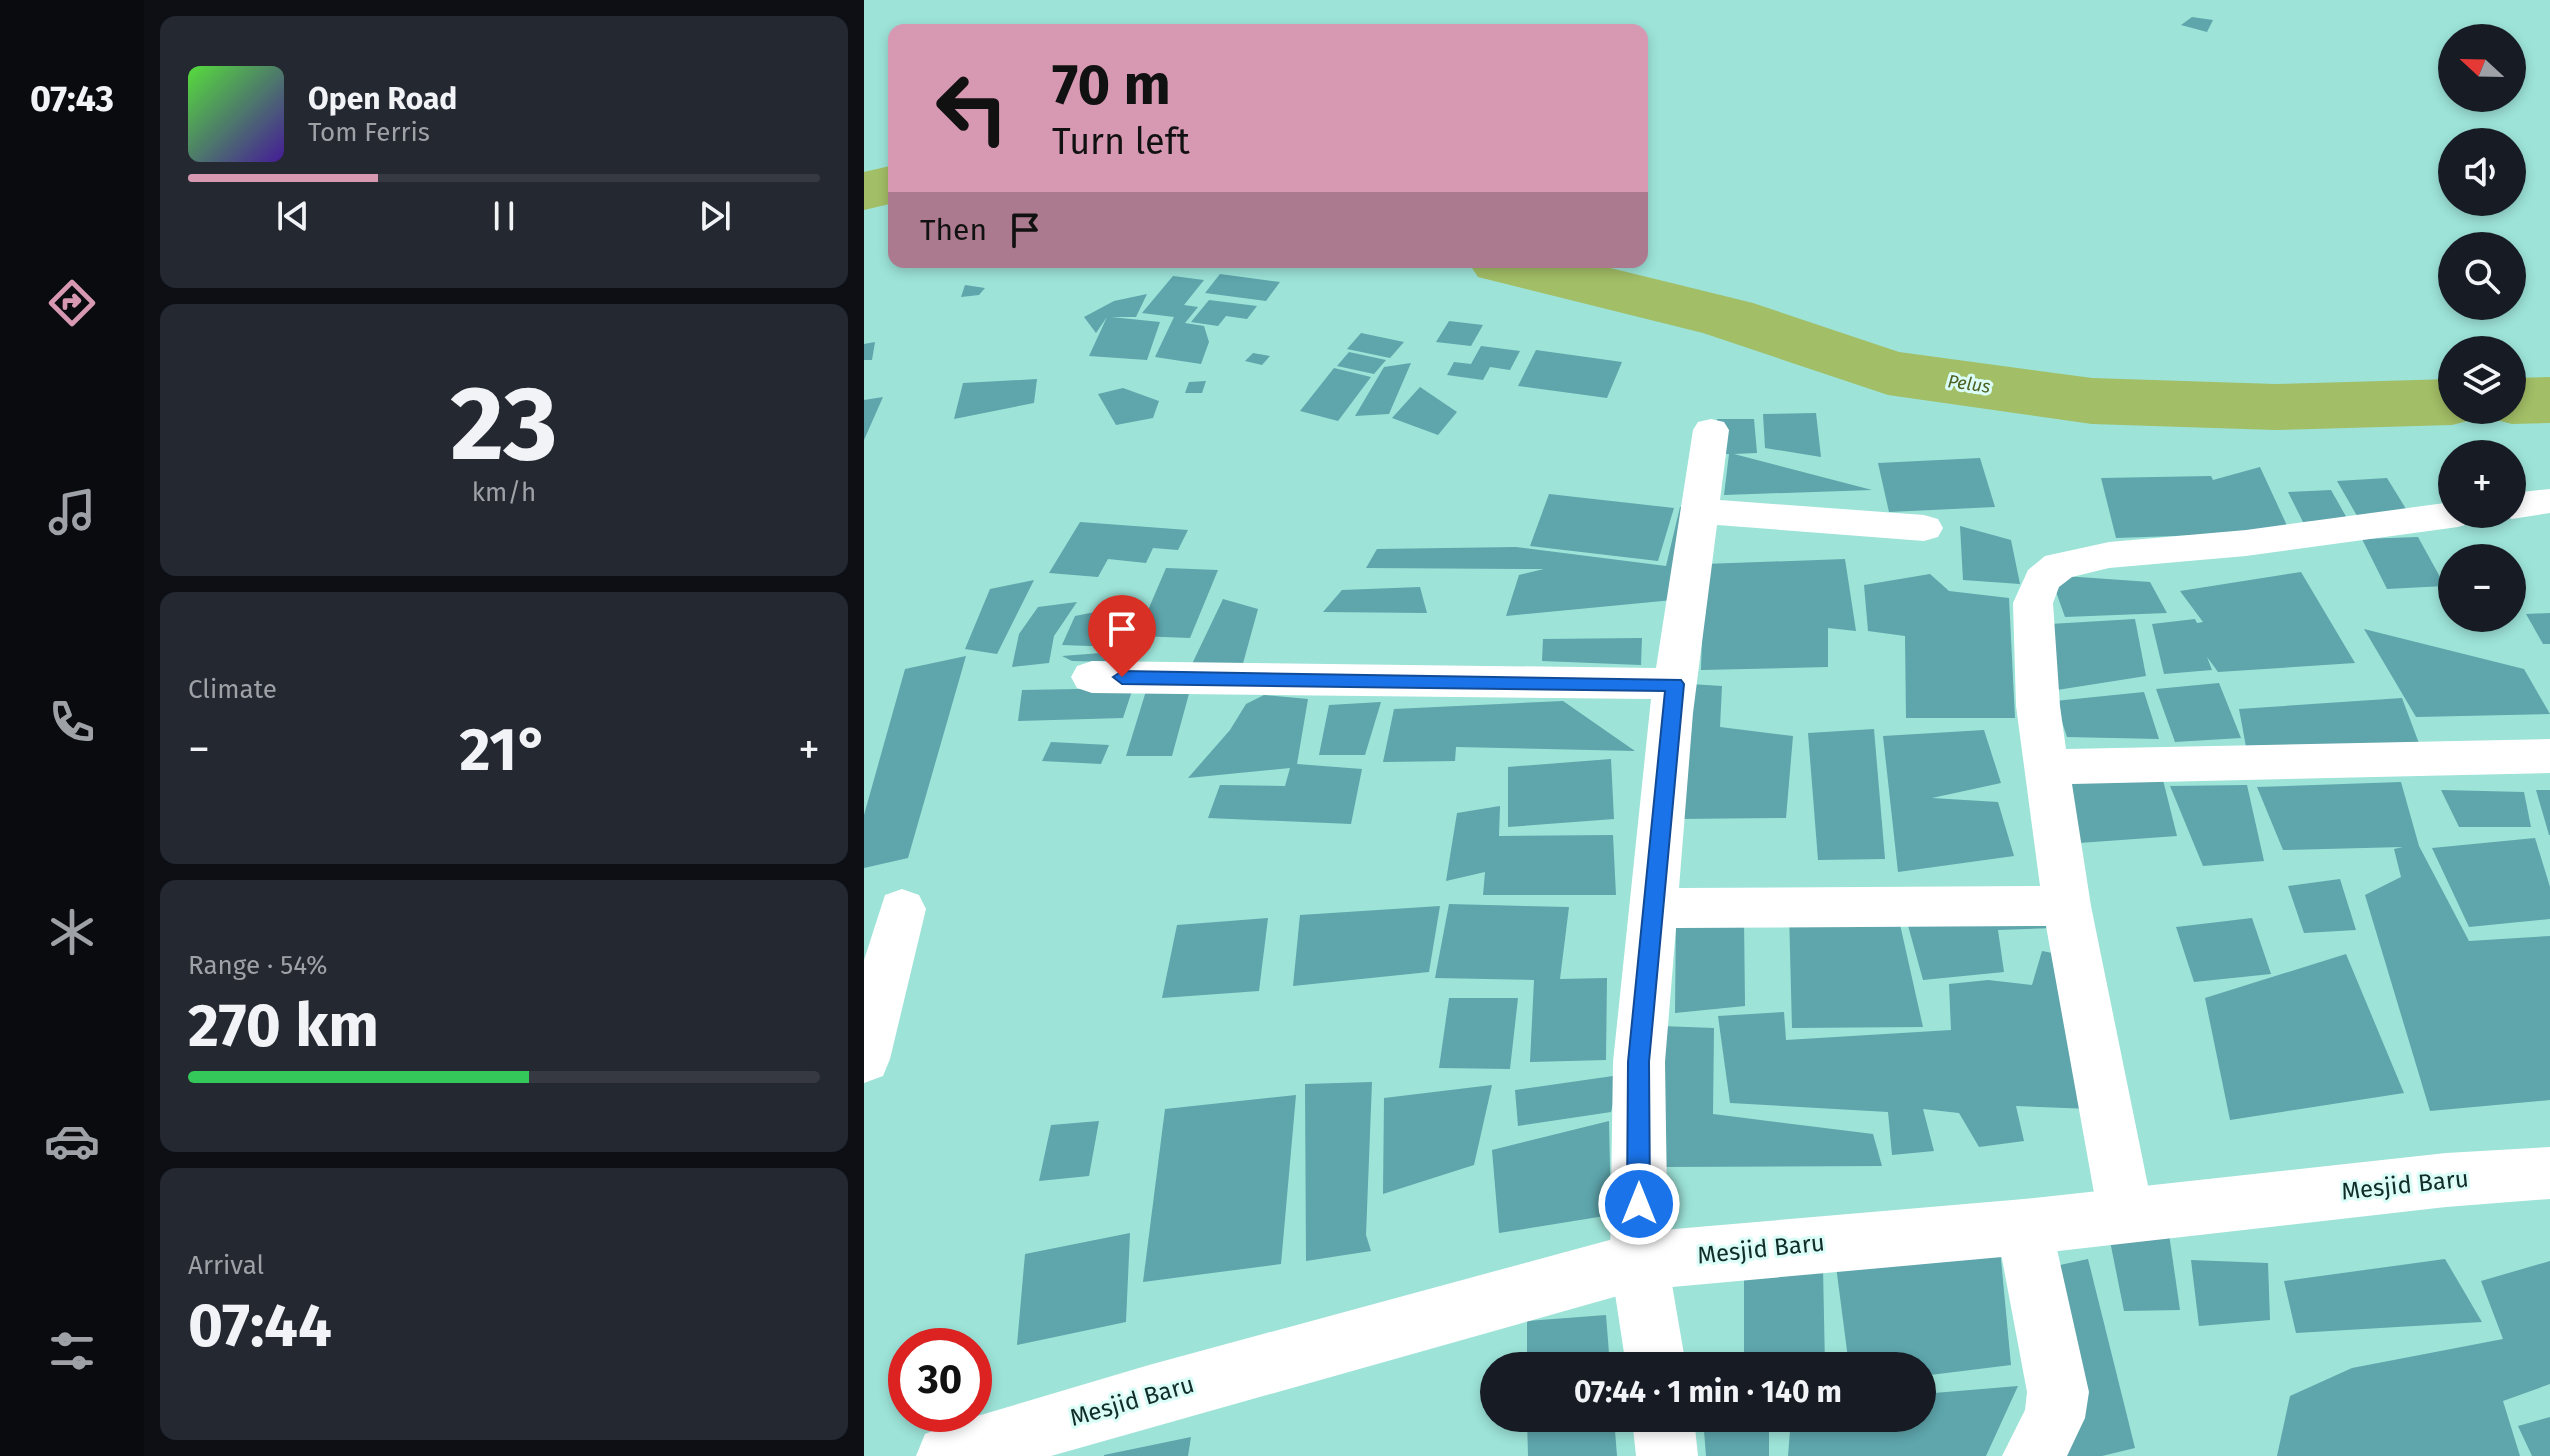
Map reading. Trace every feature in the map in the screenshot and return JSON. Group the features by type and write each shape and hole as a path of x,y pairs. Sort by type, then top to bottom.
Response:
{"street":[{"path":"1654,1352 1639,1261 1639,1062 1675,684 1711,430"},
{"path":"2526,504 2550,501"},
{"path":"1700,511 1924,528"},
{"path":"2126,1215 2067,906 2038,706 2033,603 2042,580 2059,566 2109,555 2246,543 2438,517"},
{"path":"1092,677 1675,684"},
{"path":"2046,766 2153,767 2550,756"},
{"path":"1652,908 2067,906"},
{"path":"864,1059 902,909"},
{"name":"Mesjid Baru","path":"947,1456 1149,1396 1639,1261 2024,1227 2446,1180 2550,1173"},
{"path":"2024,1227 2058,1392 2054,1418 2033,1456"},
{"path":"1664,1432 1667,1456"}],"building":[{"path":"2192,17 2213,20 2207,32 2181,25"},
{"path":"1220,274 1280,282 1266,301 1205,293"},
{"path":"1173,276 1204,280 1184,305 1198,307 1185,323 1204,326 1209,342 1201,364 1155,357 1174,317 1142,313"},
{"path":"965,285 985,288 979,295 961,297"},
{"path":"1147,294 1136,317 1111,317 1160,322 1147,360 1089,356 1107,317 1096,333 1084,317 1114,301"},
{"path":"1209,300 1257,306 1247,319 1226,316 1218,326 1191,322"},
{"path":"1449,321 1483,325 1471,346 1436,342"},
{"path":"1361,333 1404,342 1390,358 1347,349"},
{"path":"875,342 872,360 864,360 864,344"},
{"path":"1481,346 1520,351 1510,370 1490,367 1483,380 1447,375 1454,362 1471,364"},
{"path":"1536,350 1622,362 1607,398 1518,386"},
{"path":"1349,352 1386,360 1374,374 1337,366"},
{"path":"1253,353 1270,356 1262,365 1245,361"},
{"path":"1411,363 1389,414 1355,416 1384,367"},
{"path":"1334,368 1371,377 1338,421 1300,411"},
{"path":"1037,379 1034,403 954,419 963,383"},
{"path":"1206,381 1202,393 1185,393 1189,382"},
{"path":"1420,387 1457,412 1438,435 1392,418"},
{"path":"1123,388 1159,401 1153,418 1116,425 1098,394"},
{"path":"883,397 864,440 864,400"},
{"path":"1816,413 1821,457 1765,448 1763,414"},
{"path":"1717,419 1754,419 1757,453 1734,454 1872,490 1724,495 1729,454 1719,454"},
{"path":"1980,458 1995,507 1889,512 1878,463"},
{"path":"2260,467 2290,532 2116,538 2101,478 2211,476 2213,480"},
{"path":"2387,478 2411,517 2360,521 2337,481"},
{"path":"2331,490 2348,520 2303,522 2288,492"},
{"path":"1549,494 1674,508 1658,561 1530,546"},
{"path":"1680,507 1691,507 1673,600 1506,616 1519,575 1544,569 1366,568 1377,549 1516,547 1666,566"},
{"path":"1080,522 1188,530 1178,550 1153,548 1146,563 1108,559 1098,577 1049,573"},
{"path":"1960,526 2011,540 2020,584 1963,580"},
{"path":"2418,537 2438,573 2438,586 2387,589 2362,539"},
{"path":"1845,559 1856,631 1828,628 1828,667 1701,670 1704,564"},
{"path":"1166,568 1218,570 1190,638 1137,636"},
{"path":"2301,572 2355,663 2218,672 2207,657 2212,670 2164,674 2152,624 2195,619 2197,623 2203,622 2180,591"},
{"path":"1930,574 1949,591 2009,598 2015,718 1906,718 1905,636 1868,631 1864,585"},
{"path":"2050,575 2150,582 2167,613 2065,617"},
{"path":"1034,580 997,654 965,649 990,589"},
{"path":"1420,587 1427,613 1323,612 1342,590"},
{"path":"1223,599 1258,609 1242,667 1191,666"},
{"path":"1077,602 1054,636 1049,663 1012,667 1019,634 1038,607"},
{"path":"1095,612 1091,621 1128,622 1117,647 1062,645 1075,616"},
{"path":"2550,613 2550,644 2543,644 2526,614"},
{"path":"2135,619 2146,676 2057,690 2050,624"},
{"path":"2364,629 2524,669 2550,714 2416,717"},
{"path":"1642,638 1641,665 1542,661 1543,639"},
{"path":"1127,651 1113,662 1072,661 1062,656"},
{"path":"966,656 908,858 864,868 864,815 905,669"},
{"path":"2219,683 2241,738 2175,742 2156,689"},
{"path":"1690,684 1722,686 1720,727 1793,736 1786,818 1676,819"},
{"path":"1133,688 1123,718 1018,721 1022,690"},
{"path":"1190,690 1172,756 1126,756 1146,691"},
{"path":"2144,692 2159,739 2067,737 2055,701"},
{"path":"1264,695 1308,699 1297,764 1362,769 1351,824 1208,818 1220,785 1285,786 1290,768 1188,778 1230,730 1246,704"},
{"path":"2402,698 2420,746 2247,752 2239,709"},
{"path":"1563,701 1635,751 1456,747 1455,761 1383,762 1394,709"},
{"path":"1381,702 1365,755 1319,755 1329,705"},
{"path":"1874,729 1885,859 1818,860 1808,733"},
{"path":"1984,730 2001,783 1932,798 1998,802 2014,856 1898,872 1883,736"},
{"path":"1051,742 1109,745 1101,764 1042,761"},
{"path":"1611,759 1614,819 1508,827 1508,767"},
{"path":"2163,780 2177,836 2079,843 2071,781"},
{"path":"2401,782 2419,846 2469,941 2550,936 2550,1100 2430,1111 2365,895 2401,877 2394,849 2403,847 2283,850 2257,787"},
{"path":"2247,785 2264,861 2203,866 2170,786"},
{"path":"2441,790 2524,792 2531,827 2459,827"},
{"path":"2536,790 2550,790 2550,835 2549,835"},
{"path":"1500,806 1499,836 1613,835 1616,895 1483,895 1485,872 1446,881 1457,813"},
{"path":"2535,838 2550,887 2550,919 2469,927 2432,848"},
{"path":"2340,879 2356,930 2304,933 2288,886"},
{"path":"1449,904 1569,907 1560,979 1607,978 1606,1060 1530,1062 1534,980 1435,978"},
{"path":"1440,906 1429,972 1293,986 1300,915"},
{"path":"1897,911 1923,1027 1792,1028 1789,912"},
{"path":"1904,911 2049,912 2053,928 1998,930 2004,972 1923,980"},
{"path":"1676,915 1744,920 1745,1006 1675,1013"},
{"path":"1268,918 1259,991 1162,998 1177,925"},
{"path":"2252,918 2271,974 2194,982 2176,927"},
{"path":"2042,951 2063,955 2092,1109 2016,1106 2024,1141 1979,1147 1959,1113 1923,1109 1934,1151 1892,1155 1888,1112 1730,1103 1718,1016 1784,1012 1786,1040 1951,1030 1949,984 1988,980 2032,985"},
{"path":"2346,954 2404,1093 2230,1120 2205,998"},
{"path":"1449,998 1518,998 1510,1069 1439,1068"},
{"path":"1661,1026 1714,1028 1713,1114 1873,1134 1882,1166 1661,1167"},
{"path":"1620,1075 1611,1112 1518,1126 1515,1090"},
{"path":"1372,1082 1366,1235 1371,1251 1306,1261 1305,1084"},
{"path":"1492,1085 1474,1165 1383,1194 1384,1098"},
{"path":"1296,1095 1281,1264 1143,1282 1165,1109"},
{"path":"1099,1121 1089,1176 1039,1181 1051,1125"},
{"path":"1609,1121 1611,1215 1499,1233 1492,1150"},
{"path":"2168,1227 2180,1310 2124,1311 2109,1236"},
{"path":"1130,1233 1126,1322 1017,1345 1025,1254"},
{"path":"2000,1249 2011,1365 1936,1374 1936,1352 1847,1352 1836,1266"},
{"path":"2088,1259 2135,1448 2102,1456 2061,1456 2046,1268"},
{"path":"2445,1259 2482,1322 2296,1333 2284,1281"},
{"path":"2191,1260 2268,1263 2270,1320 2199,1326"},
{"path":"2550,1261 2550,1384 2503,1401 2520,1456 2277,1456 2290,1396 2352,1368 2503,1339 2481,1281"},
{"path":"1823,1268 1825,1352 1744,1352 1744,1274"},
{"path":"1606,1315 1609,1352 1527,1352 1527,1321"},
{"path":"2018,1386 1986,1456 1788,1456 1790,1432 1936,1432 1936,1393"},
{"path":"2550,1417 2550,1456 2532,1456 2518,1426"},
{"path":"1527,1432 1615,1432 1617,1456 1528,1456"},
{"path":"1704,1432 1769,1432 1769,1456 1706,1456"},
{"path":"1191,1437 1188,1456 1104,1456 1104,1455"}],"waterway":[{"name":"Pelus","path":"864,191 888,185"},
{"name":"Pelus","path":"1526,268 1728,318 1888,373 2092,401 2275,407 2438,402"},
{"name":"Pelus","path":"2526,401 2550,400"}],"route":[{"path":"1122,677 1675,684 1639,1062 1639,1204"}]}
